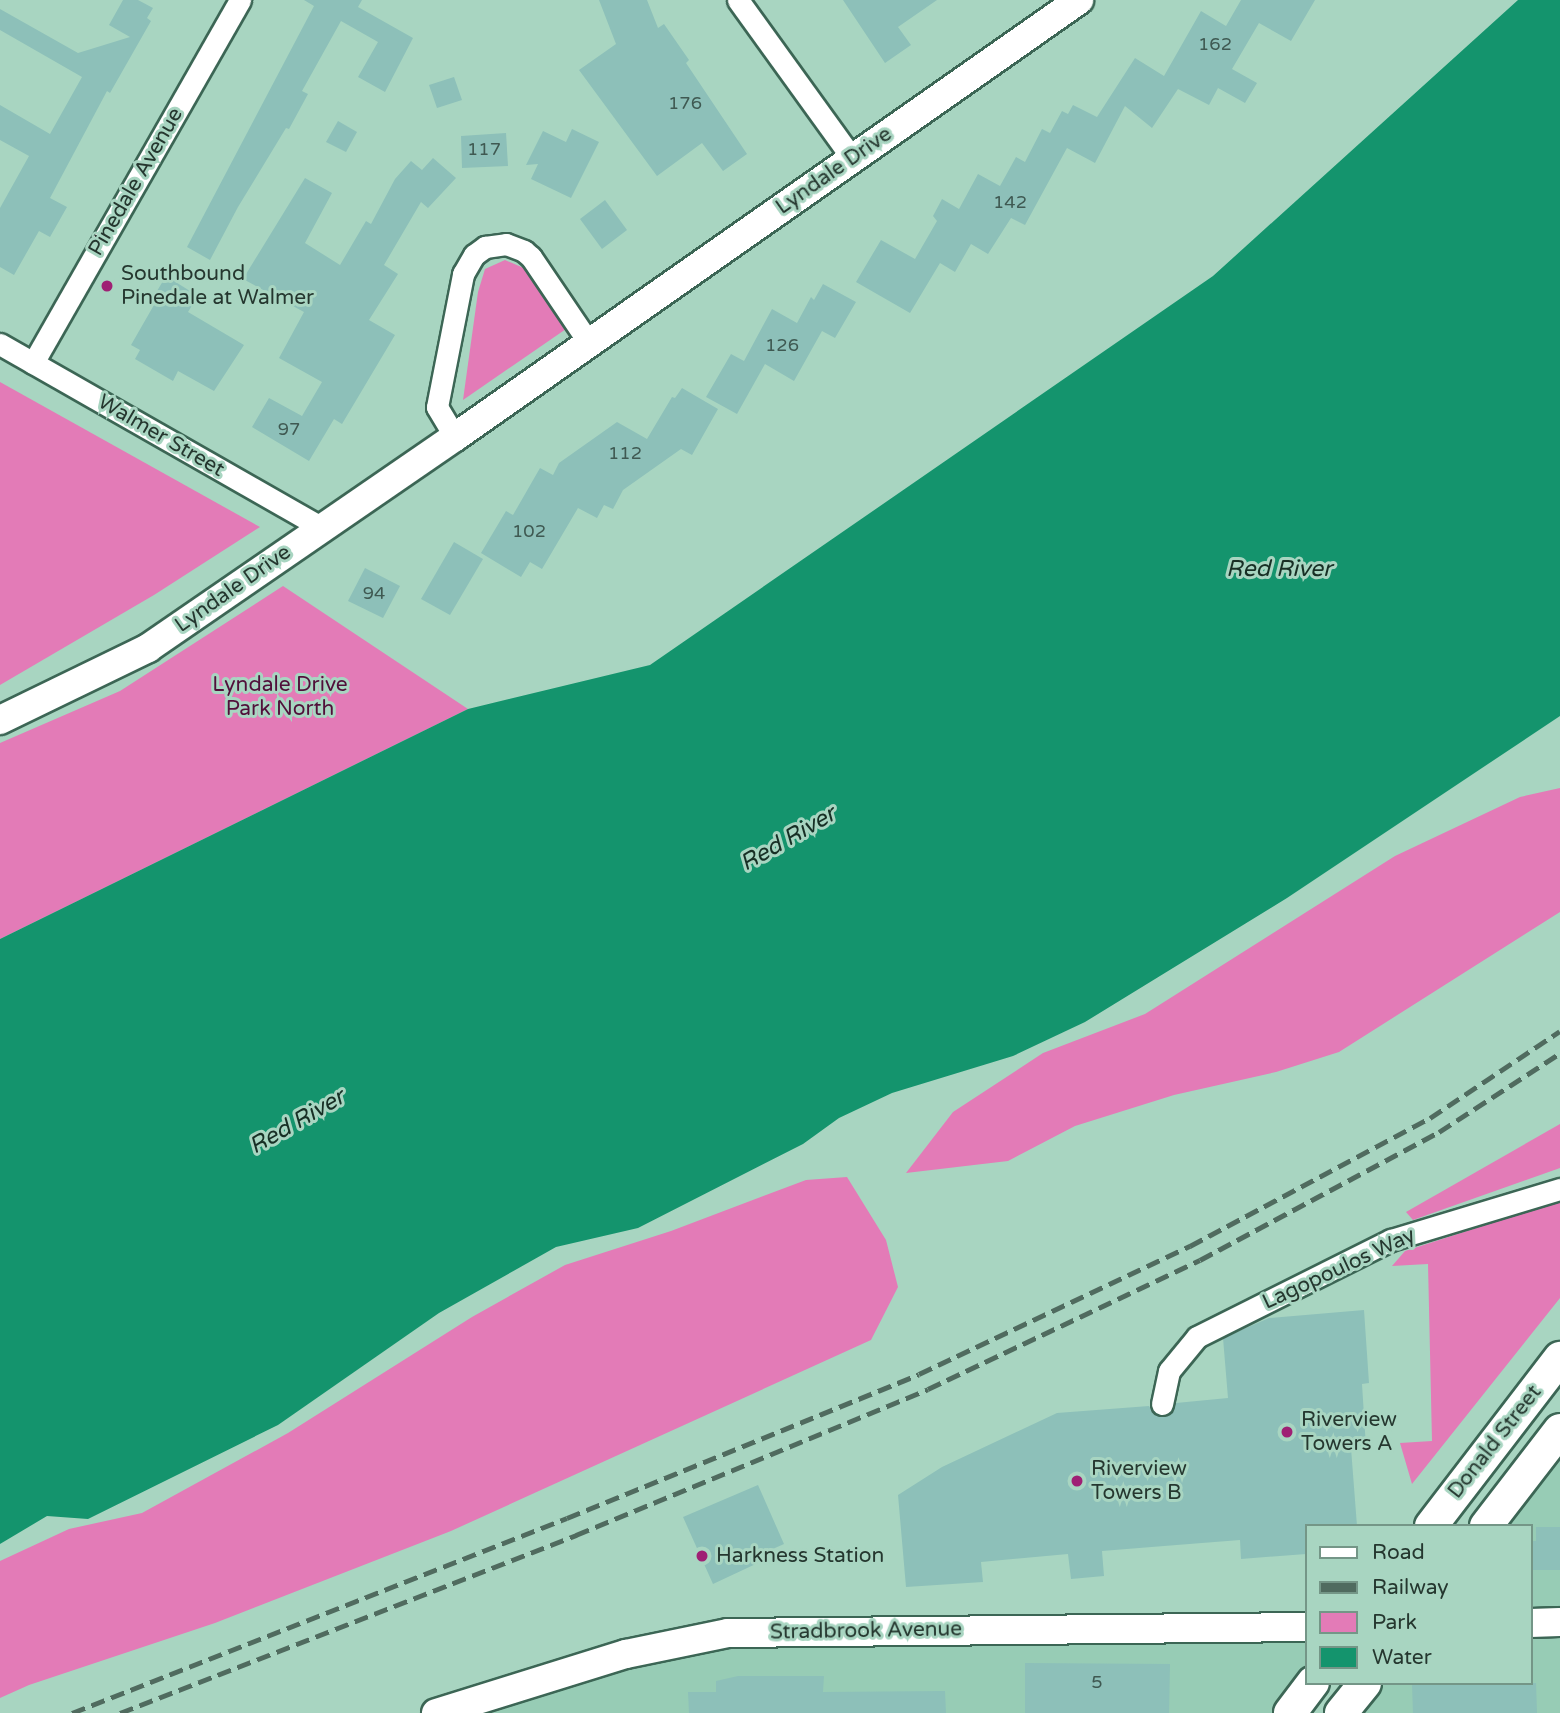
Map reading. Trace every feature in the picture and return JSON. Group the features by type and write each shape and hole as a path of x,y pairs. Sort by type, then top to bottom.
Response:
{"main road":[{"name":"Donald Street","path":"1433,1524 1560,1358"},
{"name":"Donald Street","path":"1488,1524 1560,1430"},
{"path":"1290,1713 1311,1685"},
{"path":"1341,1713 1363,1685"}],"street":[{"name":"Pinedale Avenue","path":"33,363 240,0"},
{"path":"738,0 852,158"},
{"name":"Lyndale Drive","path":"0,720 148,648 455,437 1079,0"},
{"path":"455,437 437,407 463,274 467,264 485,247 506,244 531,257 589,343"},
{"name":"Walmer Street","path":"0,344 322,528"},
{"name":"Lagopoulos Way","path":"1162,1405 1169,1371 1197,1337 1391,1240 1560,1188"},
{"path":"1532,1623 1560,1622"},
{"name":"Stradbrook Avenue","path":"436,1713 626,1654 728,1633 1304,1627"}],"shaded area":[{"path":"1560,1430 1560,1713 1341,1713 1363,1685 1532,1685 1532,1524 1488,1524"},
{"path":"1304,1627 1305,1685 1290,1713 436,1713 728,1633"}],"green space":[{"path":"505,260 526,269 566,329 463,400 478,292 485,269"},
{"path":"0,382 260,527 154,595 0,685"},
{"name":"Lyndale Drive Park North","path":"283,586 468,709 0,939 0,743 120,691"},
{"path":"1560,788 1560,912 1339,1052 1276,1072 1174,1095 1075,1126 1008,1161 906,1173 953,1112 1043,1053 1145,1014 1395,856 1520,797"},
{"path":"1560,1124 1560,1168 1413,1220 1406,1212"},
{"path":"847,1177 886,1240 898,1287 871,1340 451,1531 215,1623 29,1685 0,1698 0,1561 69,1529 142,1513 288,1433 472,1317 565,1265 671,1231 806,1180"},
{"path":"1560,1201 1560,1298 1412,1484 1400,1443 1432,1441 1428,1264 1392,1266 1405,1251"}],"water":[{"name":"Red River","path":"1518,0 1560,0 1560,716 1287,898 1085,1022 1013,1056 892,1093 839,1118 803,1144 638,1228 556,1247 439,1313 278,1425 88,1519 47,1516 0,1544 0,939 468,709 650,665 1213,276"}],"building":[{"path":"123,0 138,0 153,8 147,18 151,21 110,93 107,91 50,198 67,207 50,237 39,231 14,275 0,267 0,208 29,156 0,140 0,105 50,134 82,77 0,30 0,9 78,53 130,37 109,25"},
{"path":"304,0 362,0 358,7 413,38 385,92 358,77 378,42 341,21 302,91 308,94 289,129 286,128 238,207 210,260 187,247 314,6"},
{"path":"599,0 647,0 658,28 664,24 689,60 686,63 747,154 723,171 702,143 657,176 579,70 616,44"},
{"path":"843,0 937,0 898,27 911,45 885,63"},
{"path":"1241,0 1315,0 1291,41 1259,23 1232,69 1257,83 1245,103 1218,88 1209,105 1178,89 1152,128 1125,106 1095,163 1067,148 1025,225 1011,218 988,254 971,244 955,272 940,263 910,313 856,282 881,240 915,259 937,221 933,216 942,199 959,209 978,174 1000,186 1016,157 1025,162 1042,129 1050,133 1062,111 1068,114 1073,105 1097,117 1135,58 1164,76 1201,11 1226,26"},
{"path":"454,77 462,100 437,108 429,85"},
{"path":"338,121 357,132 346,152 326,142"},
{"path":"572,129 599,142 571,198 531,179 538,164 526,165 543,131 566,142"},
{"path":"506,133 508,166 462,168 461,136"},
{"path":"433,158 456,178 428,208 421,202 384,265 398,274 369,320 395,335 342,424 334,419 309,461 252,427 269,398 302,416 322,382 279,358 304,312 243,279 305,178 332,193 305,243 340,265 366,221 371,224 395,179 411,161 422,170"},
{"path":"605,200 627,230 602,249 580,219"},
{"path":"166,276 198,296 188,312 244,345 214,391 178,371 173,381 135,359 140,350 131,345 158,298 154,296"},
{"path":"823,284 856,302 835,338 822,331 794,381 765,364 737,414 706,397 731,354 744,361 772,309 797,323 811,297 814,300"},
{"path":"682,388 718,409 692,455 681,449 623,490 613,509 604,505 597,518 578,508 542,569 530,562 521,577 481,553 506,511 513,515 540,468 553,475 559,463 617,422 647,439 672,397 675,398"},
{"path":"454,542 483,559 450,615 421,599"},
{"path":"365,568 400,586 383,618 348,601"},
{"path":"1364,1310 1369,1383 1362,1384 1366,1447 1351,1448 1357,1524 1304,1524 1304,1554 1241,1559 1240,1540 1102,1551 1104,1576 1071,1579 1068,1554 981,1562 983,1582 906,1587 898,1495 942,1467 1057,1413 1149,1406 1154,1414 1165,1417 1172,1412 1176,1403 1228,1398 1223,1338 1269,1318"},
{"path":"758,1485 784,1544 757,1556 760,1562 713,1584 683,1517"},
{"path":"1536,1527 1560,1527 1560,1570 1532,1570 1532,1541 1536,1541"},
{"path":"1025,1663 1170,1664 1169,1713 1025,1713"},
{"path":"738,1676 824,1676 823,1692 945,1691 946,1713 689,1713 688,1692 716,1692 716,1681"},
{"path":"1536,1683 1537,1713 1413,1713 1412,1685"}],"railway":[{"path":"72,1713 567,1518 919,1374 1190,1246 1430,1118 1560,1031"},
{"path":"120,1713 576,1535 928,1389 1200,1260 1439,1132 1560,1053"}],"place":[{"name":"Southbound Pinedale at Walmer","path":"107,286"},
{"name":"Riverview Towers A","path":"1287,1432"},
{"name":"Riverview Towers B","path":"1077,1481"},
{"name":"Harkness Station","path":"702,1556"}]}
